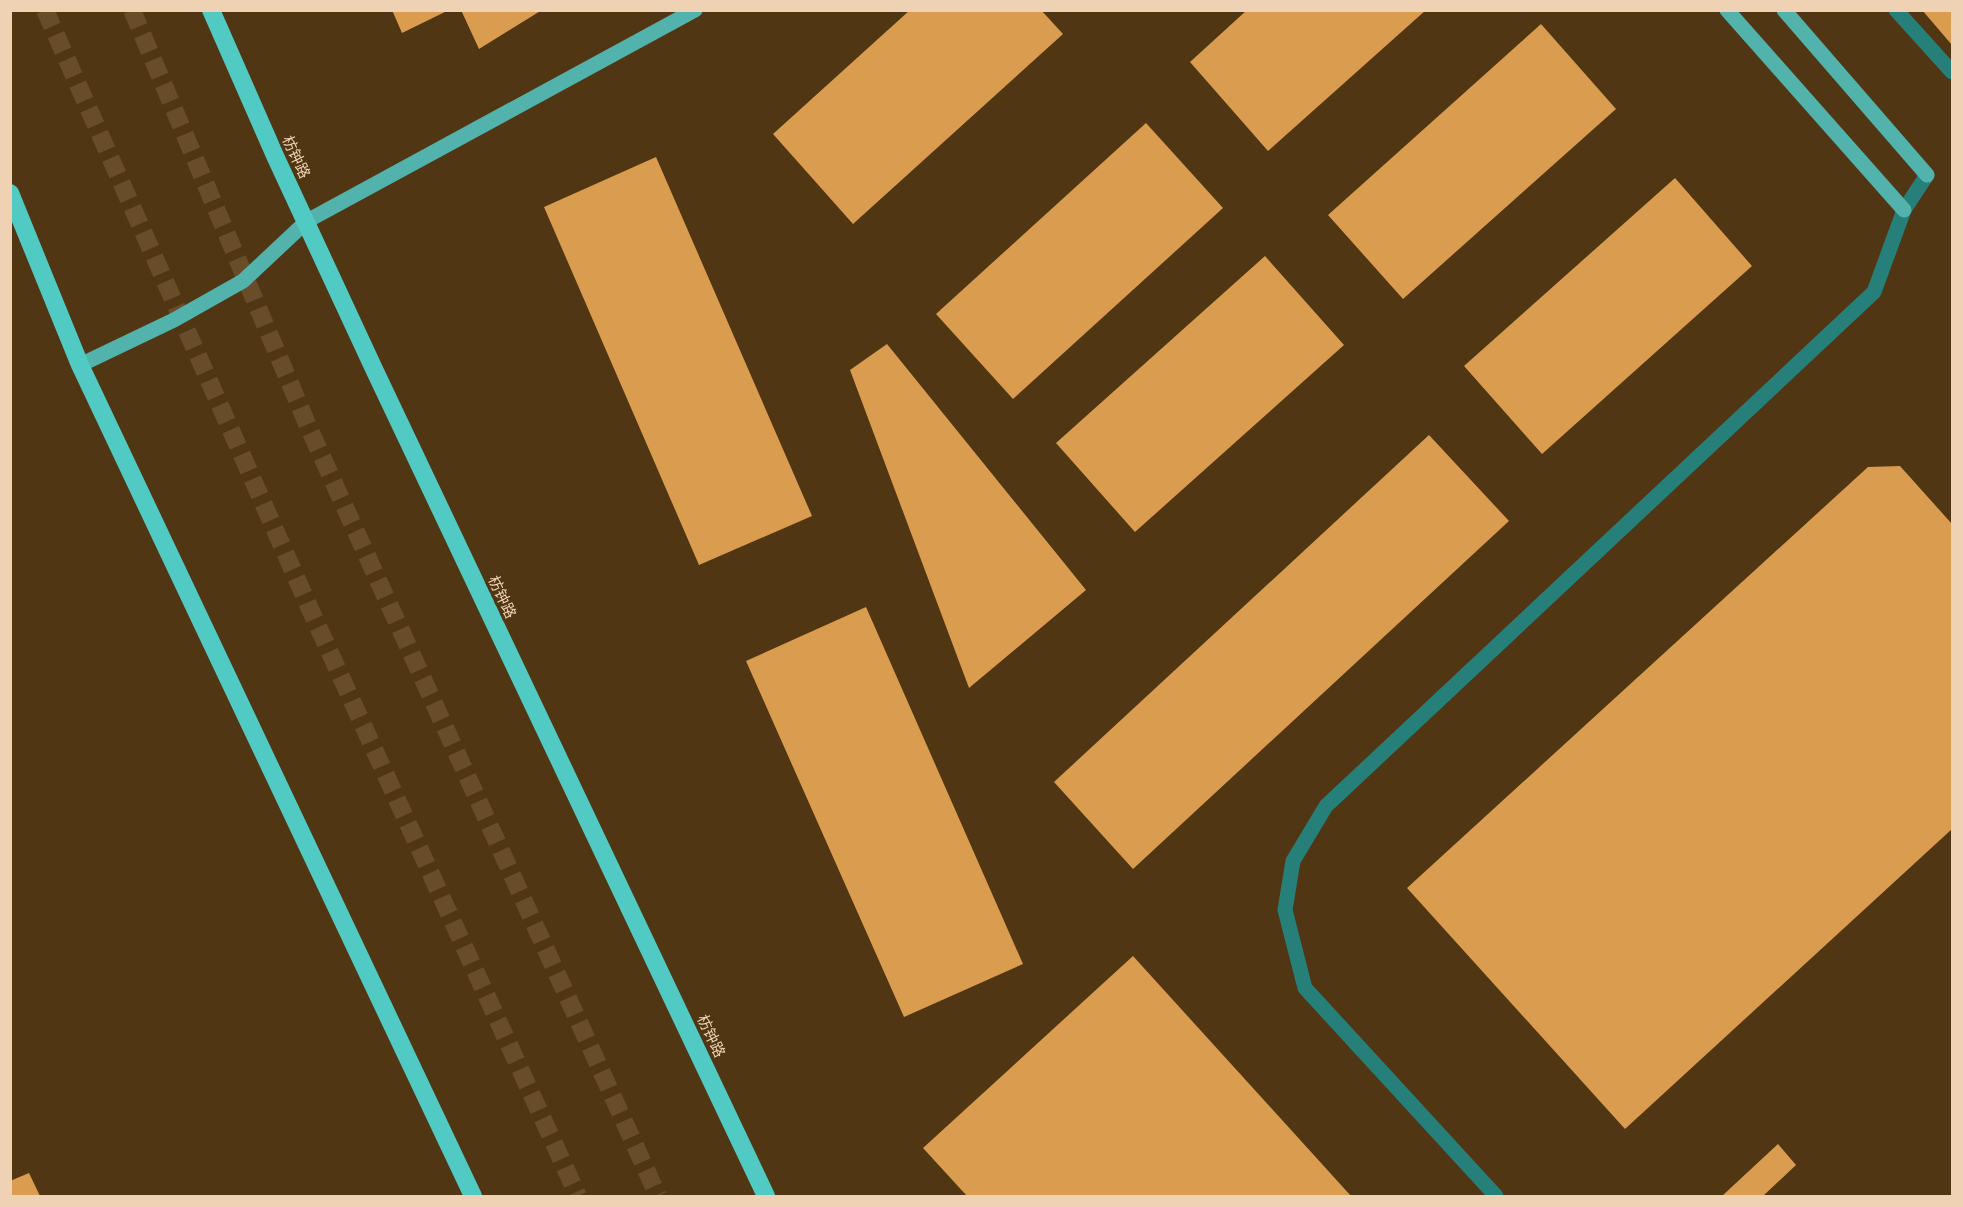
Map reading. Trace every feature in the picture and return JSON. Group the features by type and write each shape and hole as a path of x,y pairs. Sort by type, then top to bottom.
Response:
{"highway":[{"name":"枋钟路","path":"211,10 276,158 374,369 766,1197"},
{"path":"10,193 81,365 473,1197"}],"main road":[{"path":"81,365 174,320 243,281 307,221 695,10"},
{"path":"1727,10 1904,210"},
{"path":"1784,10 1927,175"}],"street":[{"path":"1896,10 1953,72"},
{"path":"1496,1197 1305,988 1285,910 1293,861 1326,806 1874,292 1904,210 1927,175"}],"building":[{"path":"392,10 449,10 402,33"},
{"path":"461,10 542,10 479,49"},
{"path":"910,10 1041,10 1063,34 853,224 773,134"},
{"path":"1247,10 1426,10 1268,151 1190,62"},
{"path":"1922,10 1952,10 1952,45"},
{"path":"1541,24 1616,109 1403,299 1328,215"},
{"path":"1146,123 1223,208 1013,399 936,314"},
{"path":"656,157 812,516 699,565 544,207"},
{"path":"1675,178 1752,266 1542,454 1464,366"},
{"path":"1265,256 1344,345 1135,532 1056,443"},
{"path":"887,344 1086,590 969,688 850,370"},
{"path":"1429,435 1509,521 1133,869 1054,782"},
{"path":"1900,466 1952,524 1952,829 1625,1129 1407,888 1868,467"},
{"path":"866,607 1023,964 904,1017 746,661"},
{"path":"1133,956 1351,1196 967,1196 923,1148"},
{"path":"1778,1144 1796,1165 1763,1196 1722,1196"},
{"path":"29,1173 40,1196 10,1196 10,1181"}],"tunnel":[{"path":"45,10 310,609 578,1196"},
{"path":"132,10 308,426 658,1196"}]}
